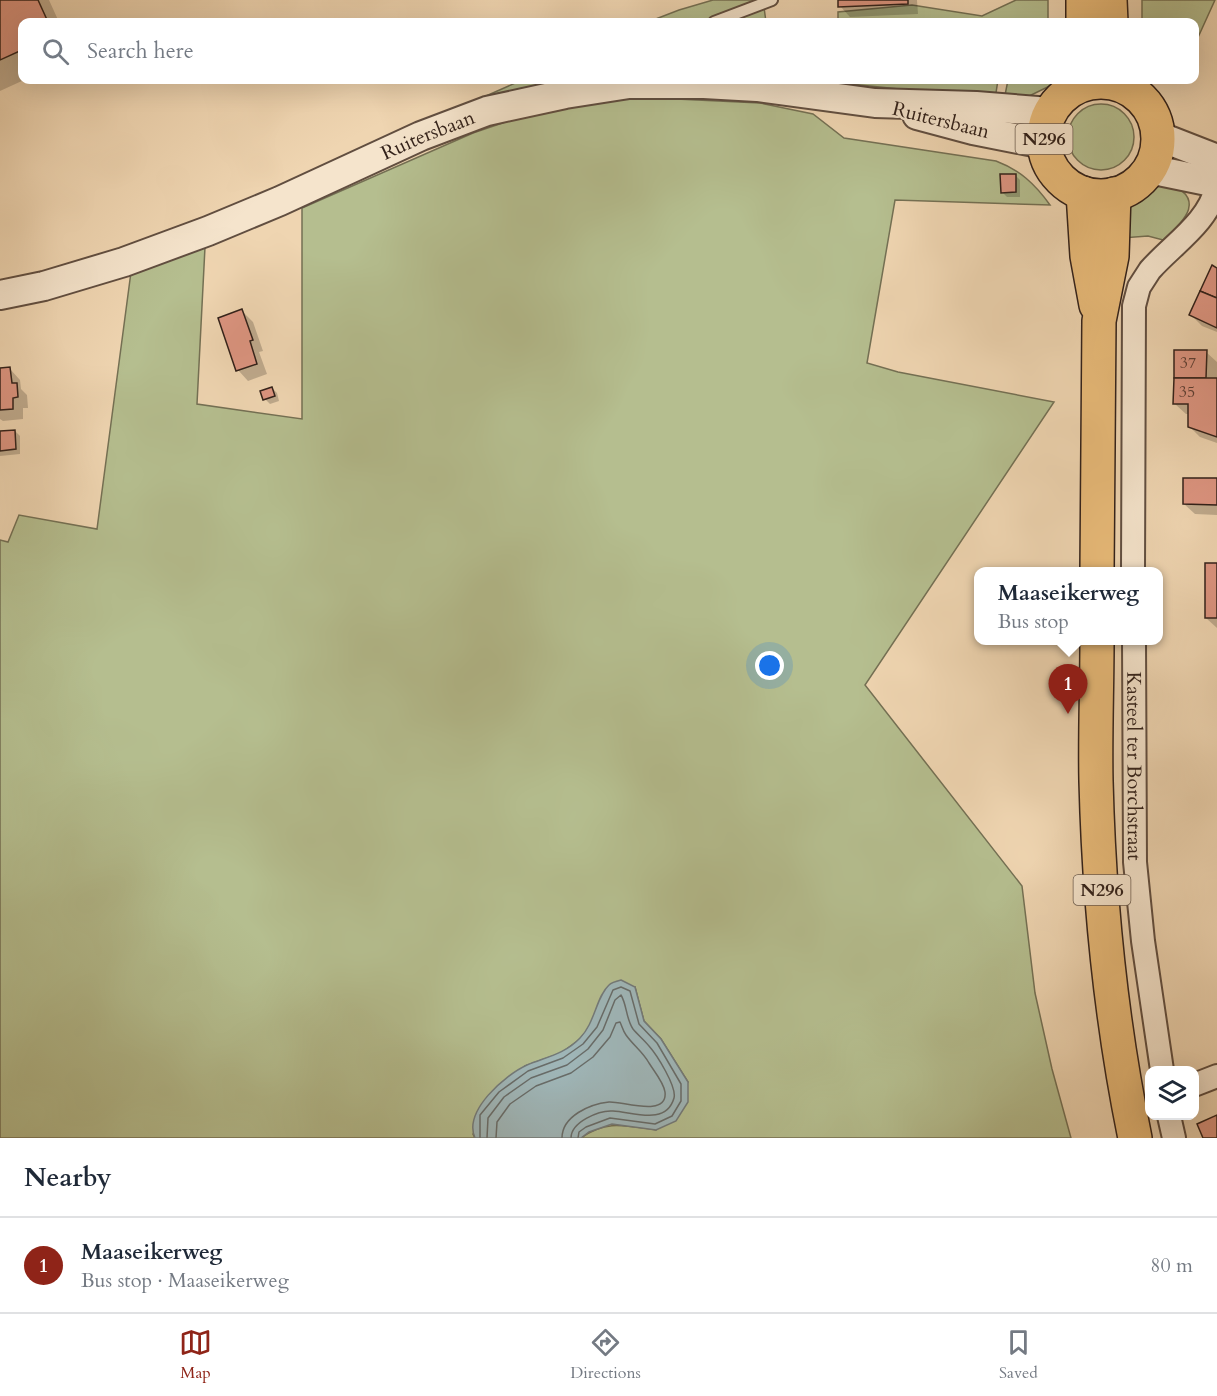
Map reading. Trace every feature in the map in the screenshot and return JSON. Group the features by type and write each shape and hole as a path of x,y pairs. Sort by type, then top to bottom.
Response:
{"main road":[{"path":"1083,0 1083,18"},
{"path":"1110,0 1111,18"},
{"name":"N296","path":"1080,84 1064,95 1050,112 1044,129 1044,144 1048,160 1059,178 1074,189 1099,194"},
{"name":"N296","path":"1120,84 1132,91 1145,103 1154,118 1158,136"},
{"path":"1097,567 1099,321 1112,256 1099,194 1136,184 1149,169 1155,154 1158,136"},
{"name":"N296","path":"1097,645 1096,782 1101,874 1116,1030 1135,1138"}],"street":[{"name":"Ruitersbaan","path":"0,295 44,286 124,262 208,231 280,201 421,136 487,111 576,92 629,84"},
{"name":"Ruitersbaan","path":"716,84 757,87 875,104 973,130 1044,144"},
{"name":"Ruitersbaan","path":"875,104 976,106 1050,112"},
{"path":"1158,136 1217,159"},
{"path":"1134,567 1133,345 1136,297 1143,279 1150,270 1201,219 1211,203 1217,184 1149,169"},
{"name":"Kasteel ter Borchstraat","path":"1134,645 1135,862 1144,952 1161,1066"},
{"path":"1199,1083 1217,1076"},
{"path":"1170,1120 1174,1138"}],"lane":[{"path":"725,18 772,0"}],"green space":[{"path":"713,0 763,0 765,18 658,18"},
{"path":"1016,0 1048,0 1048,18 838,18 838,12 912,5 982,16"},
{"path":"1142,0 1215,0 1199,35 1199,18 1142,18"},
{"path":"513,84 550,84 486,96"},
{"path":"851,84 997,84 995,99"},
{"path":"1007,84 1054,84 1019,101 1004,100"},
{"path":"634,97 760,103 813,114 844,138 996,161 1026,178 1050,205 895,200 867,363 898,372 1054,402 865,685 1022,886 1035,993 1052,1069 1071,1138 581,1138 599,1128 617,1125 656,1130 688,1082 661,1039 644,1021 635,987 603,994 592,1024 580,1039 561,1053 525,1066 473,1134 475,1138 0,1138 0,540 8,542 19,515 97,529 131,272 205,247 197,404 302,419 302,208 473,133 520,117 579,104"},
{"path":"1101,104 1113,107 1124,114 1131,125 1134,137 1131,149 1124,160 1113,167 1101,170 1089,167 1078,160 1071,149 1068,137 1071,125 1078,114 1089,107"},
{"path":"1166,182 1179,188 1189,202 1185,217 1179,225 1163,240 1148,236 1122,238 1125,217 1132,201 1145,190"}],"water":[{"path":"621,980 635,987 644,1021 661,1039 688,1082 688,1102 676,1121 656,1130 612,1124 589,1132 581,1138 475,1138 473,1128 475,1117 488,1095 518,1070 562,1051 580,1038 589,1025 605,990 610,984"}],"building":[{"path":"0,0 38,0 46,18 18,18 18,52 0,60"},
{"path":"838,0 908,0 908,4 838,7"},
{"path":"1000,174 1016,174 1016,192 1001,193"},
{"path":"1212,265 1217,268 1217,298 1200,291"},
{"path":"1200,291 1217,298 1217,328 1189,315"},
{"path":"242,309 253,340 250,341 257,364 236,371 218,318"},
{"path":"1174,350 1207,350 1206,378 1174,378"},
{"path":"10,367 12,383 17,383 18,397 13,398 13,409 0,410 0,368"},
{"path":"1174,378 1217,378 1217,437 1188,427 1188,404 1173,404"},
{"path":"272,387 275,396 263,400 260,391"},
{"path":"15,430 16,449 0,451 0,431"},
{"path":"1183,478 1217,478 1217,505 1183,504"},
{"path":"1205,563 1217,563 1217,618 1205,618"},
{"path":"1217,1115 1217,1138 1203,1138 1197,1124"}],"place":[{"name":"Maaseikerweg","path":"1068,714"}]}
